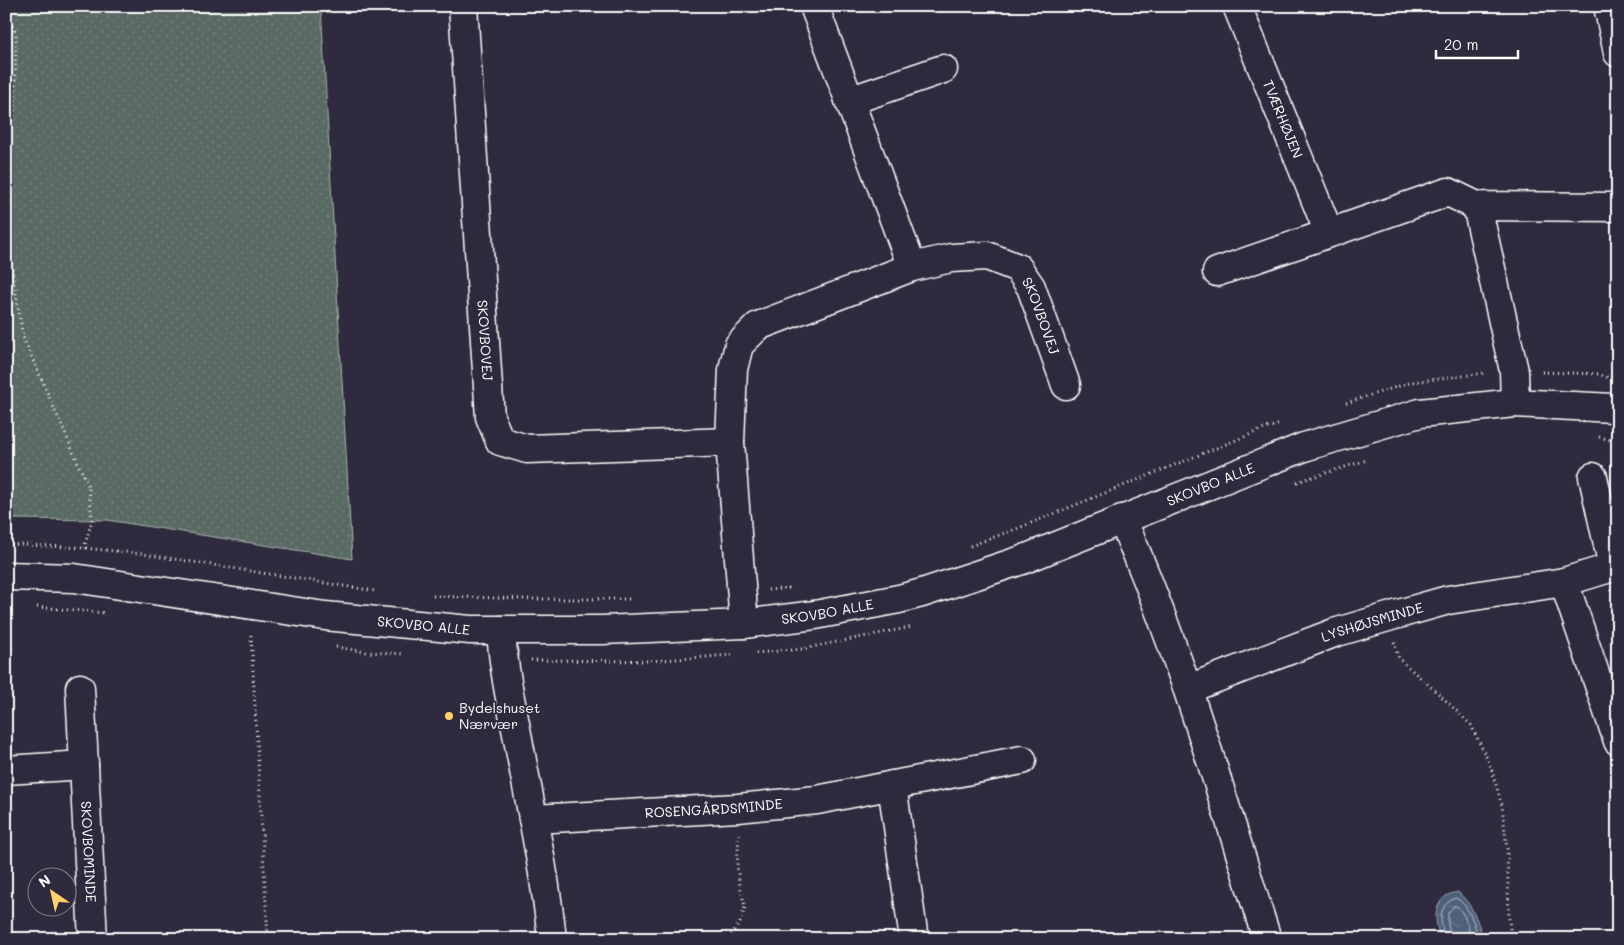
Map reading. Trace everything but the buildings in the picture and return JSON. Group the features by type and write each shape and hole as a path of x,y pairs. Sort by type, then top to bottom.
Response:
{"street":[{"name":"SKOVBOVEJ","path":"463,6 490,416 500,441 528,450 730,442"},
{"path":"814,6 912,268"},
{"name":"TVÆRHØJEN","path":"1237,6 1329,233"},
{"path":"1608,6 1618,53"},
{"path":"849,101 943,69"},
{"path":"1216,272 1448,192 1477,206 1618,207"},
{"path":"1477,206 1514,371 1515,403"},
{"name":"SKOVBOVEJ","path":"744,624 730,442 733,369 739,345 758,326 912,268 950,258 987,256 1018,268 1031,287 1066,385"},
{"name":"SKOVBO ALLE","path":"6,576 74,578 325,616 470,630 602,630 744,624 815,615 914,595 1022,560 1304,447 1420,413 1515,403 1613,408 1618,410"},
{"name":"LYSHØJSMINDE","path":"1188,689 1334,632 1448,600 1564,582 1613,566 1593,477"},
{"path":"1122,519 1188,689 1267,939"},
{"path":"1564,582 1618,741"},
{"path":"500,630 502,660 549,908 552,939"},
{"name":"SKOVBOMINDE","path":"80,688 93,939"},
{"name":"ROSENGÅRDSMINDE","path":"533,819 738,808 816,800 1022,760"},
{"path":"6,770 84,765"},
{"path":"892,785 914,939"}],"path":[{"path":"6,12 16,34 16,43 15,105 6,152"},
{"path":"6,199 9,251 23,337 89,488 92,520 84,548"},
{"path":"1346,403 1412,382 1500,371 1598,374 1618,380"},
{"path":"969,546 1280,424"},
{"path":"1596,436 1618,442"},
{"path":"1297,482 1371,459"},
{"path":"6,544 84,548 143,554 376,591"},
{"path":"742,593 798,587"},
{"path":"424,596 526,599 635,599"},
{"path":"6,606 22,606"},
{"path":"30,606 108,613"},
{"path":"1388,617 1399,659 1471,725 1491,767 1502,806 1507,849 1510,939"},
{"path":"754,653 802,649 918,625"},
{"path":"260,636 251,635 268,939"},
{"path":"328,646 366,652 415,654"},
{"path":"502,660 648,661 735,654"},
{"path":"728,939 740,923 745,907 737,866 738,808"}],"green space":[{"path":"6,6 321,6 352,559 107,520 6,519"}],"water":[{"path":"1458,892 1471,908 1484,939 1441,939 1436,922 1438,905 1446,896"}],"place":[{"name":"Bydelshuset Nærvær","path":"449,716"}]}
